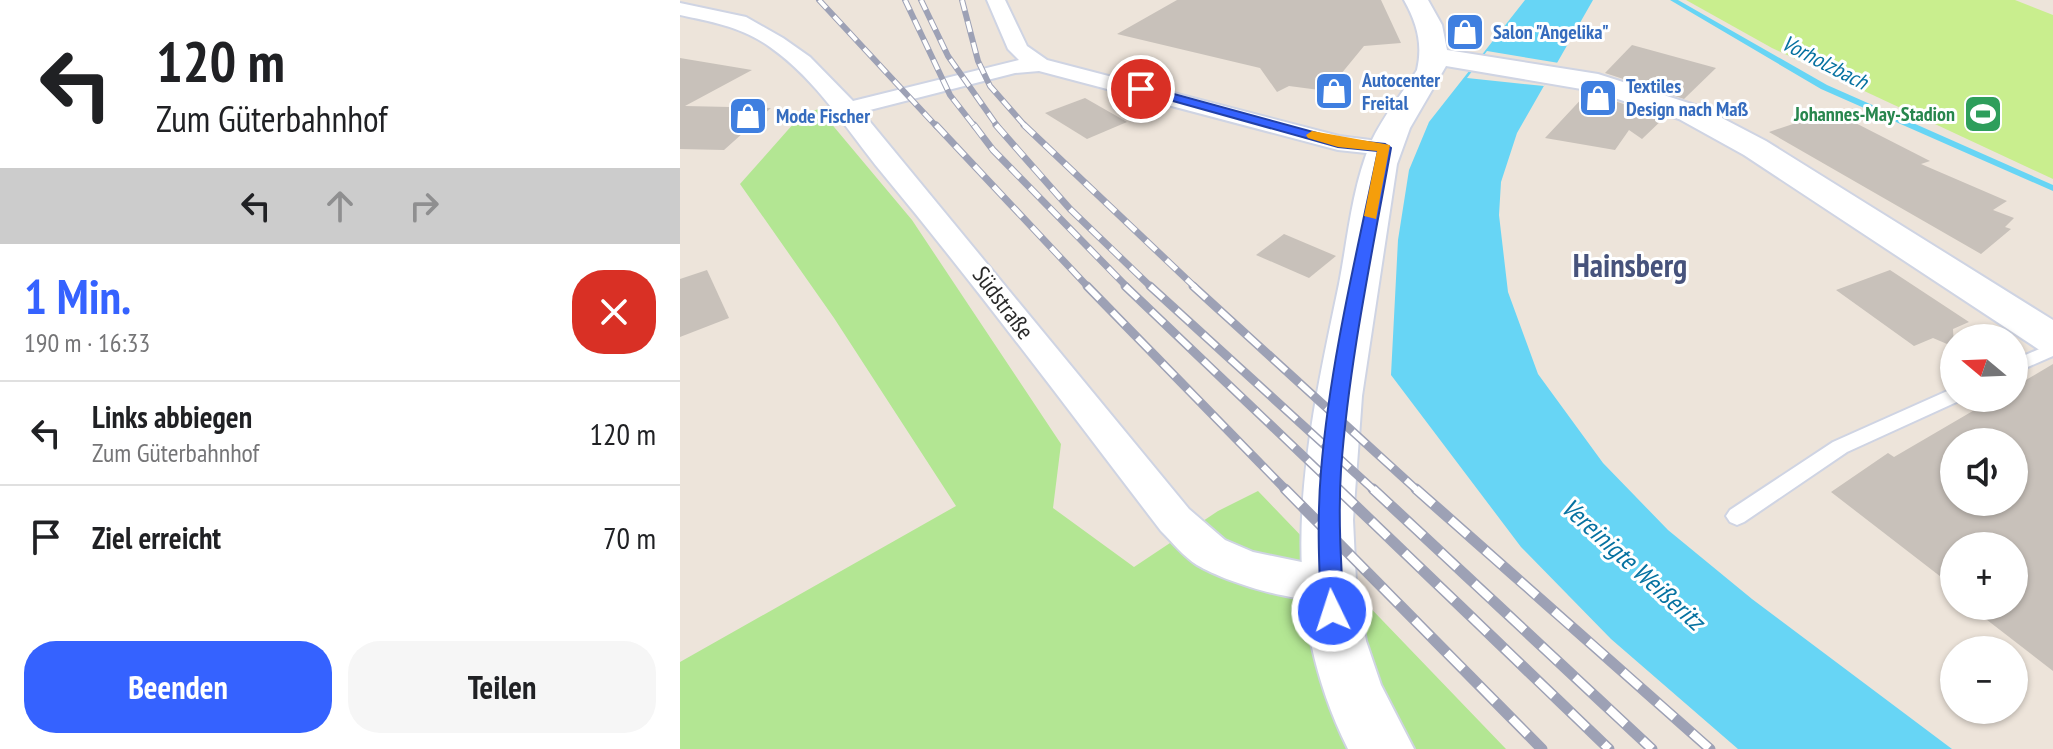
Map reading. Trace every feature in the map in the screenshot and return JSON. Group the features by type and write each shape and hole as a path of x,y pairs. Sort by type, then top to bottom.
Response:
{"main road":[{"path":"1382,749 1365,724 1335,639 1330,584 1331,468 1340,389 1385,148 1431,70 1435,56 1430,27 1416,0"},
{"path":"1435,56 1550,73 1628,91 1706,121 1755,148 2053,339"}],"street":[{"path":"996,0 1018,49 1039,65"},
{"name":"Südstraße","path":"680,9 739,21 776,42 802,62 848,109 883,158 975,266 1175,520 1210,552 1249,569 1330,584"},
{"path":"848,109 1015,67 1039,65 1338,143 1385,148"}],"lane":[{"path":"2028,361 2053,349"},
{"path":"1737,516 1840,447 1940,401"}],"green space":[{"name":"Johannes-May-Stadion","path":"1686,0 2015,0 2053,15 2053,179 1772,48"},
{"path":"819,109 912,220 1061,444 1053,508 1134,567 1218,511 1258,491 1506,749 680,749 680,662 956,506 834,318 740,184 802,114"}],"water":[{"name":"Vereinigte Weißeritz","path":"1525,0 1593,0 1517,133 1501,182 1499,215 1508,292 1538,374 1603,463 1668,530 1752,599 1952,749 1738,749 1611,639 1521,547 1391,375 1398,240 1409,170 1429,122"}],"pier":[{"path":"1487,51 1559,63 1544,86 1467,78"}],"building":[{"path":"1177,0 1381,0 1401,43 1364,46 1327,91 1289,86 1277,92 1260,68 1117,34"},
{"path":"1632,45 1716,68 1684,99 1605,73"},
{"path":"680,58 752,70 685,106 771,108 724,150 680,149"},
{"path":"1587,93 1665,117 1642,139 1629,130 1615,150 1545,138"},
{"path":"1085,98 1127,122 1087,139 1045,113"},
{"path":"1832,111 1930,161 1921,164 2007,201 1993,210 2014,218 2005,227 2011,229 1981,254 1769,132"},
{"path":"1284,234 1336,256 1309,278 1256,255"},
{"path":"707,270 729,318 680,337 680,279"},
{"path":"1890,270 1969,322 1940,324 1940,341 1933,338 1914,346 1836,290"},
{"path":"2053,364 2053,671 2028,652 2028,636 2008,636 1987,620 2028,620 2028,532 1940,532 1940,576 1831,492 1888,453 1894,457 1940,430 1940,516 2028,516 2028,428 1944,428 1971,412 2028,412 2028,379"}],"waterway":[{"name":"Vorholzbach","path":"1673,0 1824,87 2053,188"}],"railway":[{"path":"819,0 937,127"},
{"path":"905,0 950,95 975,127"},
{"path":"921,0 948,56 998,127"},
{"path":"962,0 978,61 990,86 1025,126"},
{"path":"936,125 1089,288"},
{"path":"974,125 993,150 1128,288"},
{"path":"996,125 1070,209 1152,288"},
{"path":"1025,126 1196,288"},
{"path":"1087,286 1287,491"},
{"path":"1125,286 1340,491"},
{"path":"1150,286 1375,491"},
{"path":"1193,286 1418,491"},
{"path":"1285,489 1542,749"},
{"path":"1338,489 1609,749"},
{"path":"1373,489 1652,749"},
{"path":"1416,489 1710,749"}],"slow traffic":[{"path":"1312,135 1338,143 1385,148 1371,216"}],"place":[{"name":"Salon \"Angelika\"","path":"1465,32"},
{"name":"Autocenter Freital","path":"1334,91"},
{"name":"Textiles Design nach Maß","path":"1598,98"},
{"name":"Johannes-May-Stadion","path":"1983,114"},
{"name":"Mode Fischer","path":"748,116"}],"district":[{"name":"Hainsberg","path":"1630,266"}],"route":[{"path":"1141,89 1338,143 1385,148 1340,389 1331,468 1328,533 1332,611"}]}
